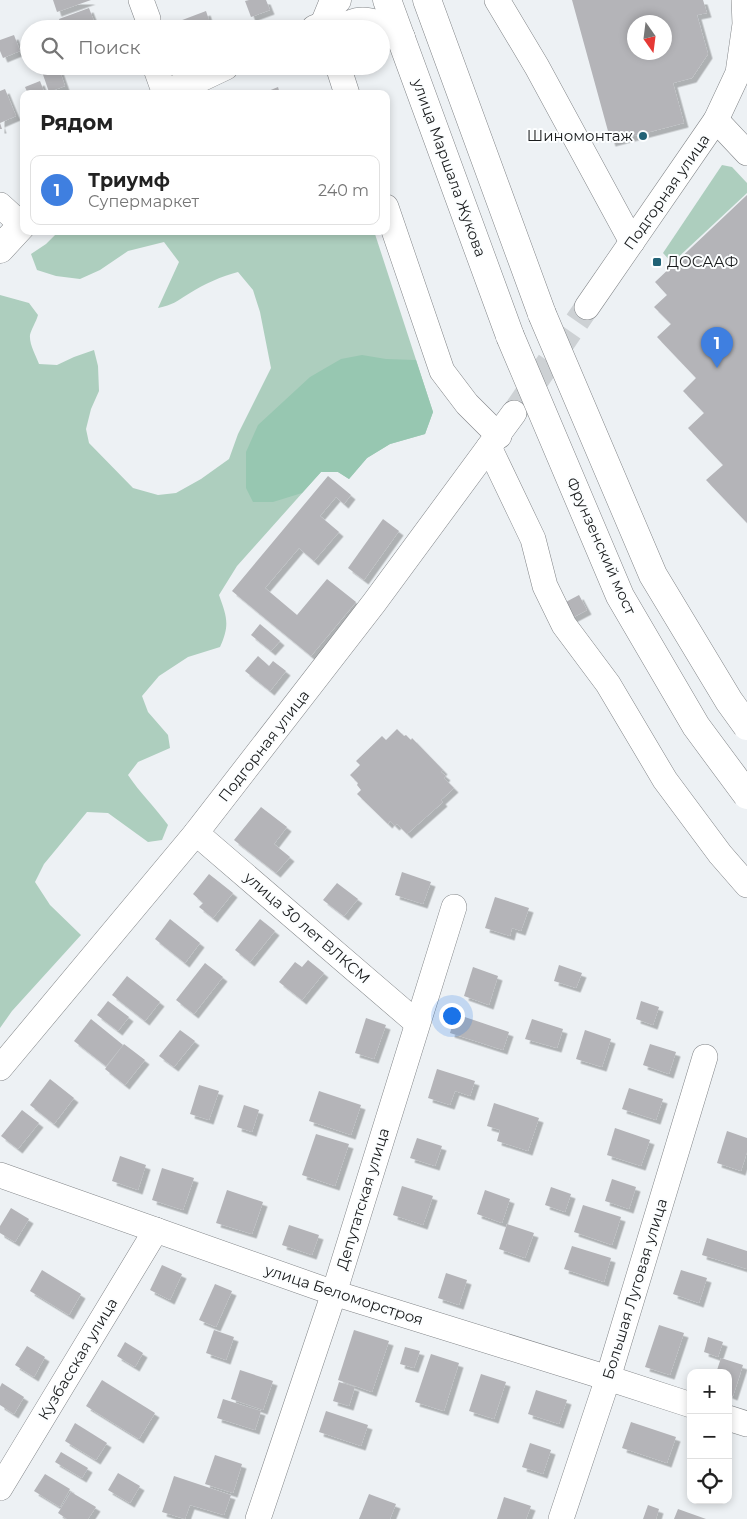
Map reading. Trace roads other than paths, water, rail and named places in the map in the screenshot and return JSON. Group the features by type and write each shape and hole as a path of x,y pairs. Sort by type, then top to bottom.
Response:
{"main road":[{"path":"325,20 333,3 337,0"},
{"name":"улица Маршала Жукова","path":"387,0 510,336"},
{"path":"427,0 542,314 653,575 729,701 747,726"},
{"path":"390,32 401,38"},
{"path":"174,90 206,75"},
{"path":"0,249 20,227"},
{"name":"Фрунзенский мост","path":"510,336 620,596 696,726 747,795"}],"street":[{"path":"140,0 148,20"},
{"path":"497,0 537,67 632,242"},
{"name":"Подгорная улица","path":"587,307 716,120 738,72 745,24 744,0"},
{"path":"159,75 164,90"},
{"path":"341,75 346,90"},
{"path":"716,120 747,153"},
{"path":"0,205 20,222"},
{"path":"390,219 442,371 494,442 533,539 545,586 564,625 608,684 665,780 720,854 747,885"},
{"name":"Подгорная улица","path":"0,1068 196,833 374,603 514,413"},
{"name":"улица 30 лет ВЛКСМ","path":"196,833 417,1023"},
{"name":"Депутатская улица","path":"258,1519 334,1293 454,907"},
{"name":"Большая Луговая улица","path":"562,1519 608,1378 705,1057"},
{"name":"улица Беломорстроя","path":"0,1175 334,1293 687,1404"},
{"name":"Кузбасская улица","path":"0,1488 156,1230"},
{"path":"732,1419 747,1424"}],"tunnel":[{"path":"514,413 587,307"}],"place":[{"name":"Шиномонтаж","path":"643,136"},
{"name":"ДОСААФ","path":"657,262"},
{"name":"Триумф","path":"717,368"}]}
